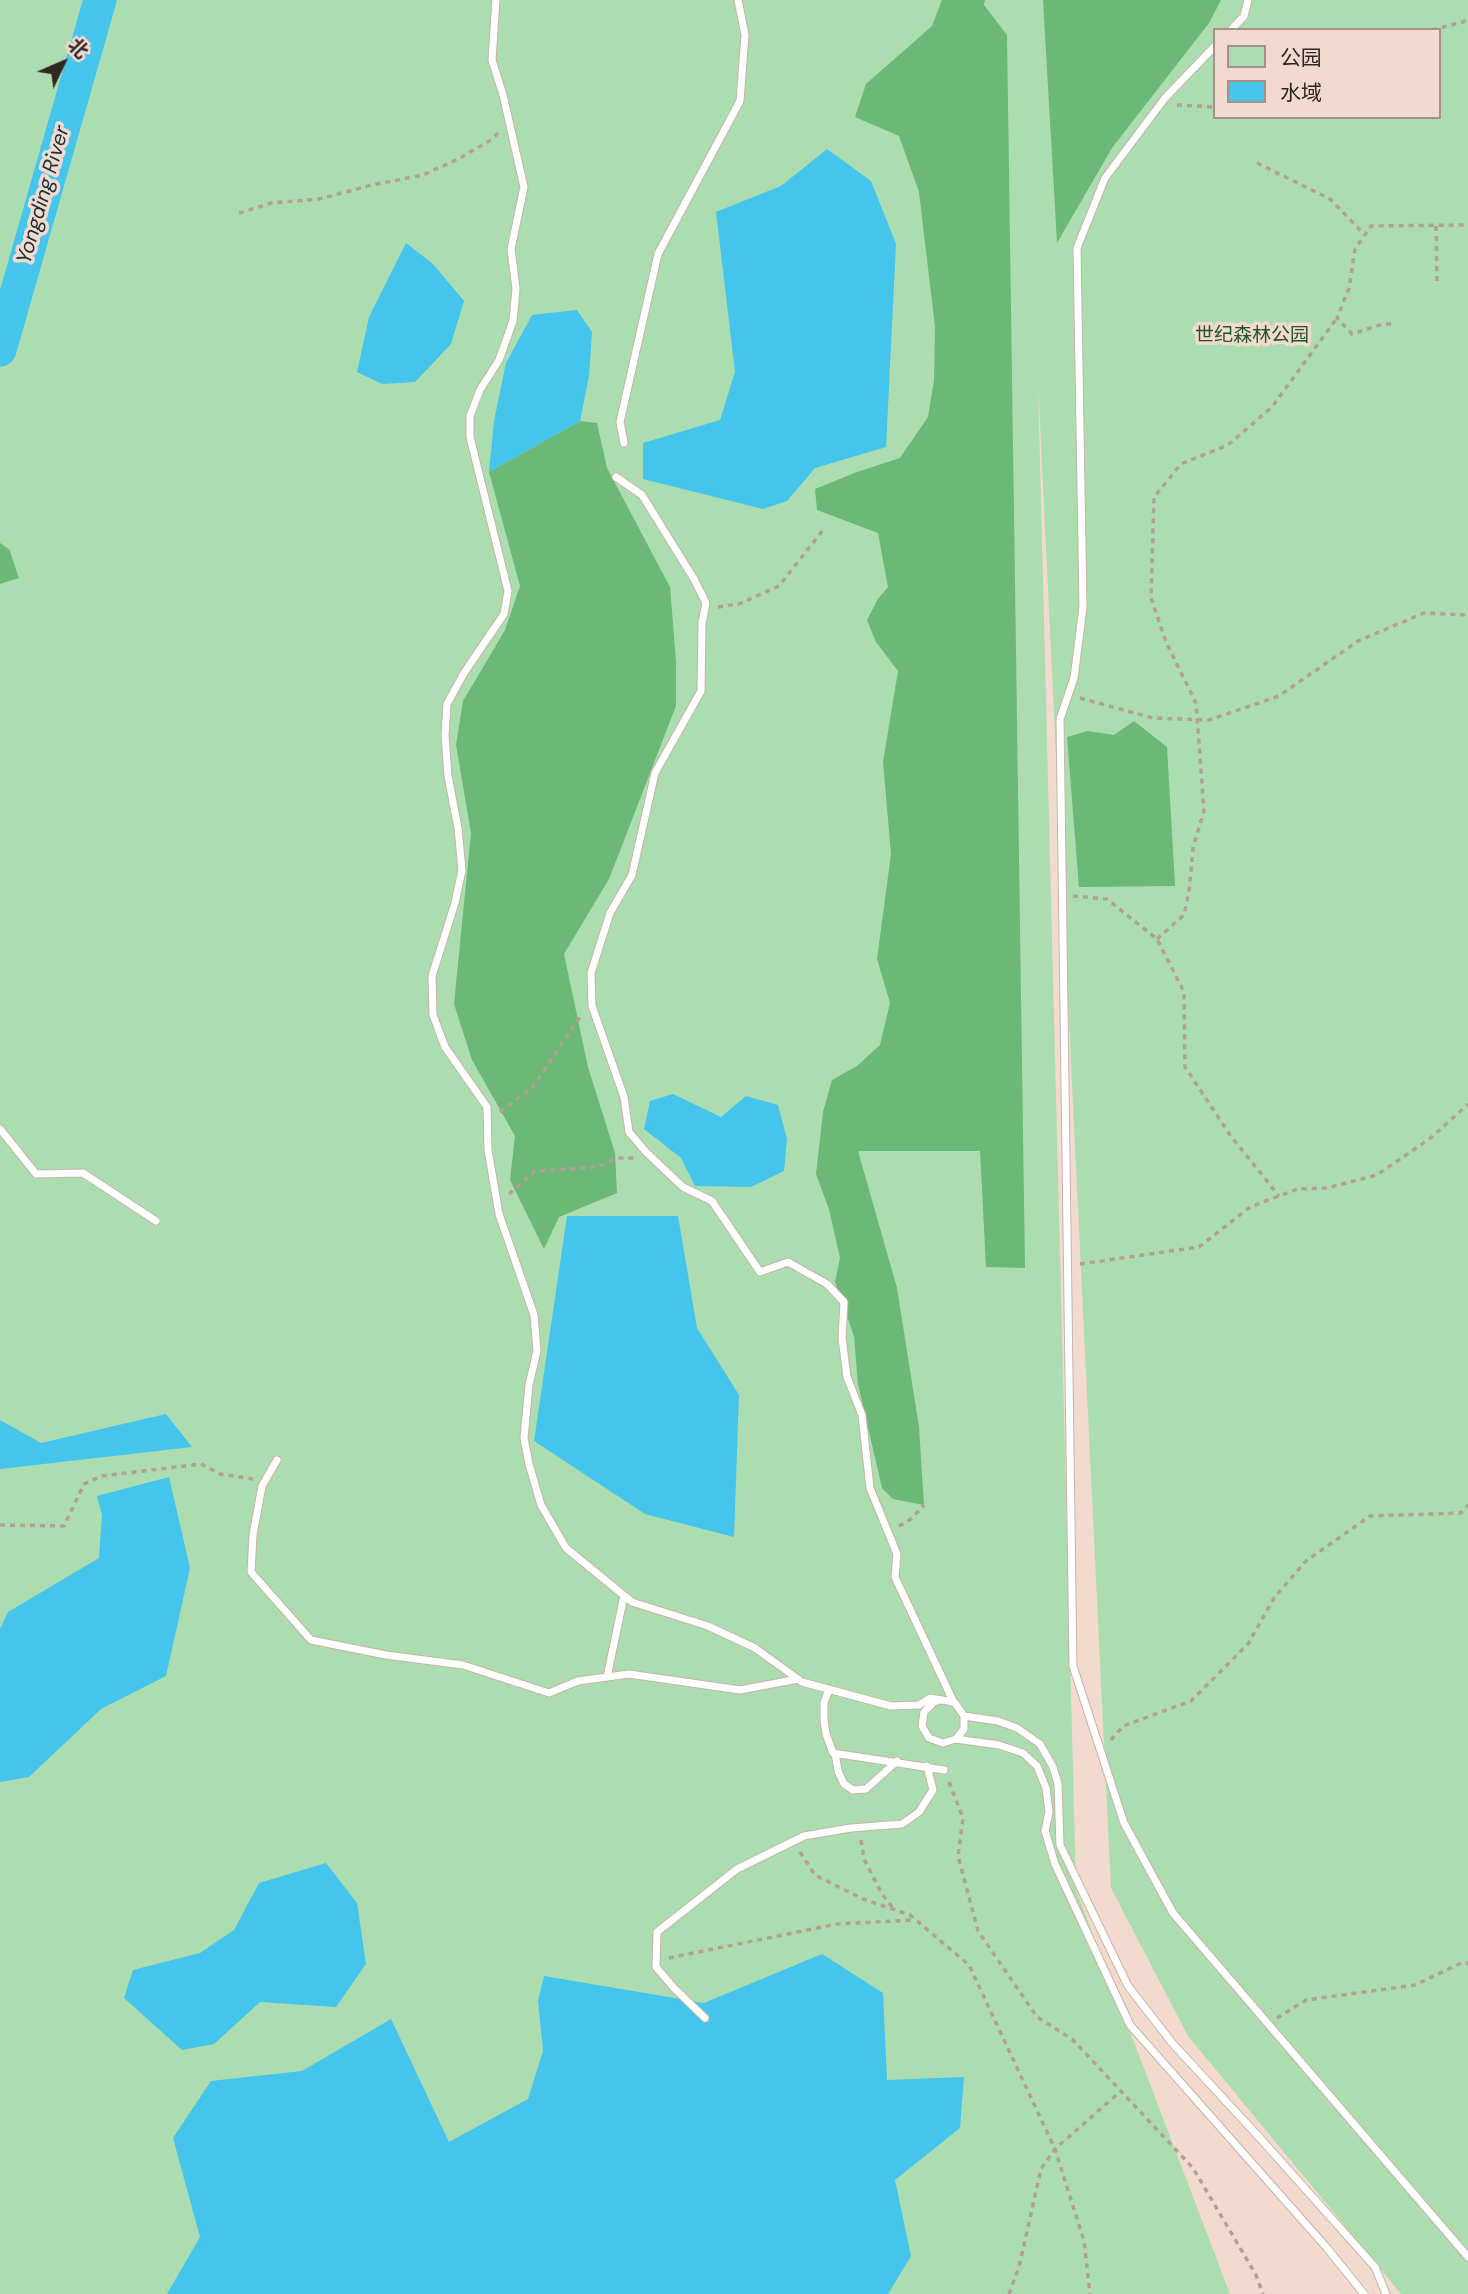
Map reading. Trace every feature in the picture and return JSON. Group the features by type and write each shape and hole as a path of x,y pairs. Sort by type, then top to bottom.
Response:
{"lane":[{"path":"496,0 492,60 524,187 511,249 516,289 513,321 499,360 480,390 470,416 470,437 508,591 504,614 464,673 447,704 445,735 448,776 458,828 462,870 455,903 432,975 433,1015 444,1047 487,1107 488,1150 497,1205 534,1315 537,1351 529,1385 524,1438 541,1505 566,1548 632,1602 708,1626 755,1648 798,1679 829,1689 891,1706 919,1705 930,1698 955,1703"},
{"path":"624,443 621,422 658,254 740,101 745,35 738,0"},
{"path":"1233,28 1244,16 1248,0"},
{"path":"1212,49 1160,104 1105,177 1077,248 1083,607 1074,678 1060,719 1073,1666 1124,1823 1173,1913 1468,2257"},
{"path":"615,477 642,495 706,603 702,623 701,691 655,773 632,875 610,913 591,973 592,1006 624,1097 629,1132 648,1154 683,1186 712,1200 760,1272 788,1262 827,1284 844,1302 842,1338 847,1377 862,1415 870,1488 897,1554 895,1577 955,1703 964,1716 964,1728 956,1739 950,1742 936,1742 929,1738 922,1726 924,1712 934,1702 941,1700"},
{"path":"0,1129 36,1174 83,1173 156,1221"},
{"path":"277,1460 262,1486 253,1535 251,1572 312,1640 386,1655 463,1665 549,1693 578,1681 629,1674 740,1690 798,1679"},
{"path":"607,1677 624,1596"},
{"path":"829,1689 824,1703 826,1734 844,1784 853,1790 866,1789 897,1761"},
{"path":"964,1716 998,1721 1017,1728 1040,1744 1053,1767 1058,1784 1060,1845 1128,1986 1173,2044 1375,2267 1386,2294"},
{"path":"956,1739 999,1745 1023,1753 1037,1766 1046,1788 1049,1812 1045,1831 1055,1864 1130,2025 1364,2294"},
{"path":"835,1753 944,1770"},
{"path":"705,2018 656,1967 657,1932 737,1869 804,1836 902,1824 919,1812 933,1790 927,1766"}],"path":[{"path":"1440,28 1463,22 1468,18"},
{"path":"1160,104 1212,107"},
{"path":"239,213 272,203 319,199 423,175 491,140 509,122"},
{"path":"1257,163 1330,199 1365,235"},
{"path":"1157,939 1184,915 1189,892 1192,848 1204,811 1196,703 1166,642 1152,598 1154,497 1181,464 1228,445 1272,407 1337,318 1349,288 1355,249 1370,226 1468,225"},
{"path":"1436,226 1437,284"},
{"path":"1337,318 1352,334 1391,324"},
{"path":"705,608 739,604 779,586 823,530"},
{"path":"1068,694 1153,718 1209,720 1279,696 1358,641 1424,613 1468,615"},
{"path":"1062,895 1107,898 1157,939 1184,992 1185,1067 1230,1135 1279,1196"},
{"path":"487,1121 533,1087 592,998"},
{"path":"1067,1265 1199,1247 1250,1207 1298,1189 1327,1188 1377,1175 1432,1136 1468,1104"},
{"path":"497,1205 535,1171 597,1167 618,1158 636,1158 648,1154"},
{"path":"0,1525 64,1526 83,1484 102,1476 201,1464 220,1474 266,1479"},
{"path":"888,1532 911,1519 924,1505"},
{"path":"1100,1751 1123,1726 1191,1701 1248,1644 1274,1598 1306,1561 1370,1516 1461,1513 1468,1506"},
{"path":"944,1770 963,1818 958,1856 978,1931 1037,2017 1072,2039 1194,2168 1264,2294"},
{"path":"859,1828 864,1859 882,1894 894,1910"},
{"path":"798,1841 798,1848 815,1875 863,1899 910,1915 969,1965 1055,2148 1084,2241 1090,2294"},
{"path":"656,1961 837,1924 915,1920"},
{"path":"1269,2023 1306,2000 1415,1985 1468,1962"},
{"path":"1009,2294 1019,2267 1041,2169 1055,2148 1121,2091"}],"green space":[{"name":"世纪森林公园","path":"0,0 1468,0 1468,2294 1401,2294 1188,2036 1111,1888 1038,383 1076,1890 1230,2294 0,2294"},
{"path":"942,0 985,0 984,5 1007,35 1025,1268 986,1267 980,1151 858,1151 897,1288 919,1427 924,1505 893,1499 882,1488 858,1384 854,1336 835,1282 840,1258 829,1209 816,1174 823,1112 832,1080 857,1066 880,1045 890,1003 877,959 891,854 883,762 898,671 876,642 867,620 888,587 878,533 817,510 815,489 900,458 928,417 934,380 935,327 919,192 899,136 855,117 866,84 932,26"},
{"path":"1043,0 1221,0 1209,23 1112,148 1057,243"},
{"path":"580,421 597,423 607,468 670,587 676,661 676,706 609,879 564,954 588,1067 615,1153 617,1193 559,1217 544,1249 510,1180 515,1136 472,1060 454,1004 471,833 456,745 463,701 505,630 520,586 489,472"},
{"path":"0,543 9,549 19,578 0,584"},
{"path":"1134,721 1167,747 1175,886 1079,887 1067,737 1087,731 1114,735"}],"water":[{"path":"827,149 871,181 896,244 886,447 815,468 787,501 763,509 643,479 643,443 720,420 735,372 716,212 781,186"},
{"path":"406,243 433,264 464,301 451,344 415,382 382,384 357,372 369,317"},
{"path":"577,310 592,332 589,376 580,421 489,472 494,421 506,363 532,315"},
{"path":"673,1094 721,1117 746,1096 778,1105 787,1139 784,1171 751,1187 695,1186 681,1158 644,1129 650,1101"},
{"path":"567,1216 678,1216 697,1328 739,1395 734,1537 645,1514 534,1441"},
{"path":"166,1414 192,1447 0,1469 0,1420 41,1443"},
{"path":"169,1477 190,1568 166,1676 101,1709 29,1777 0,1782 0,1629 8,1612 99,1558 102,1515 97,1496"},
{"path":"326,1863 357,1903 366,1964 336,2007 260,2002 214,2044 182,2050 124,1998 133,1970 200,1953 234,1930 259,1883"},
{"path":"822,1954 883,1993 887,2080 964,2077 960,2128 895,2180 911,2256 888,2294 167,2294 200,2237 173,2138 211,2081 302,2071 391,2019 449,2142 528,2099 543,2051 538,2001 544,1976 704,2003"}],"waterway":[{"name":"Yongding River","path":"0,350 100,0"}]}
